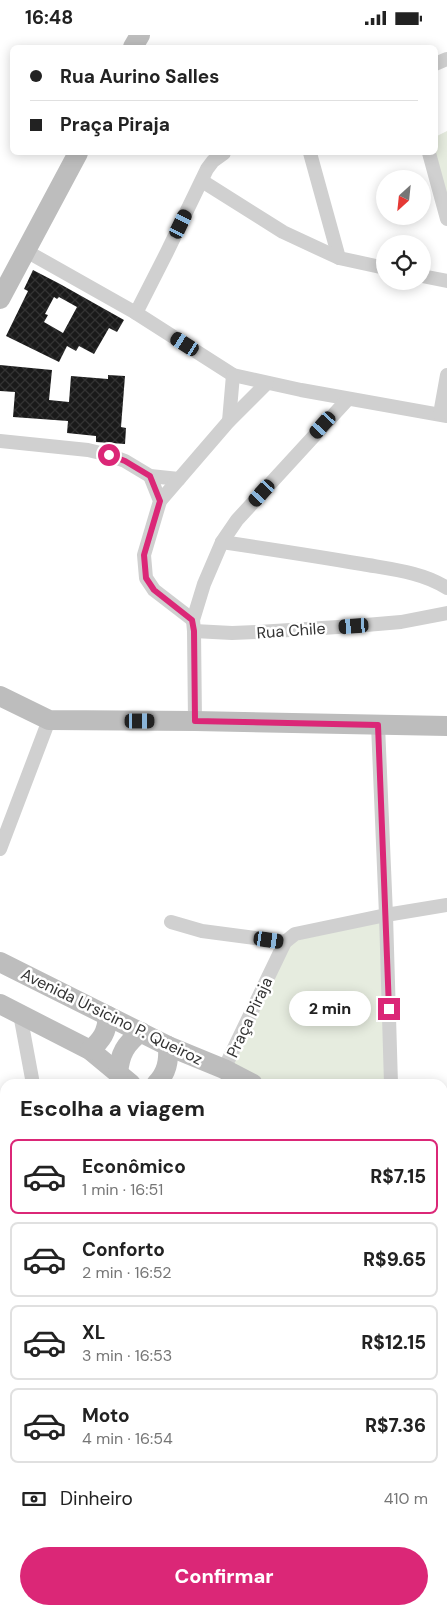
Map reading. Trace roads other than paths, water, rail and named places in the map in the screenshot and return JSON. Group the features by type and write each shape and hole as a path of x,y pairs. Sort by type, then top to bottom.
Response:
{"street":[{"path":"0,299 77,155"},
{"path":"136,313 168,252 207,169 212,161 221,155"},
{"path":"311,155 339,258"},
{"path":"430,155 447,219"},
{"path":"202,181 283,232 339,258 376,266"},
{"path":"26,251 136,313 233,375 348,399 443,415 447,375"},
{"path":"431,278 447,281"},
{"path":"229,421 233,375"},
{"path":"193,625 154,590 146,578 144,555 160,501 229,421 267,383"},
{"path":"195,721 193,625 204,584 222,542 237,520 348,399"},
{"path":"0,441 88,450 125,461 150,476 179,479"},
{"path":"150,476 160,501"},
{"path":"222,542 388,569 422,577 447,588"},
{"name":"Rua Chile","path":"193,625 249,633 401,622 447,613"},
{"path":"0,696 49,720 447,726"},
{"path":"0,849 49,720"},
{"path":"378,725 391,1079"},
{"path":"171,922 202,931 285,942 295,934 386,915 447,905"},
{"name":"Praça Piraja","path":"224,1069 285,942"},
{"name":"Avenida Ursicino P. Queiroz","path":"0,962 168,1046 243,1079"},
{"path":"0,1004 90,1050 126,1079"},
{"path":"20,1014 32,1079"},
{"path":"90,1050 105,1035 108,1016"},
{"path":"127,1079 120,1059 130,1040 141,1032"},
{"path":"160,1079 166,1071 169,1059 168,1046"}]}
